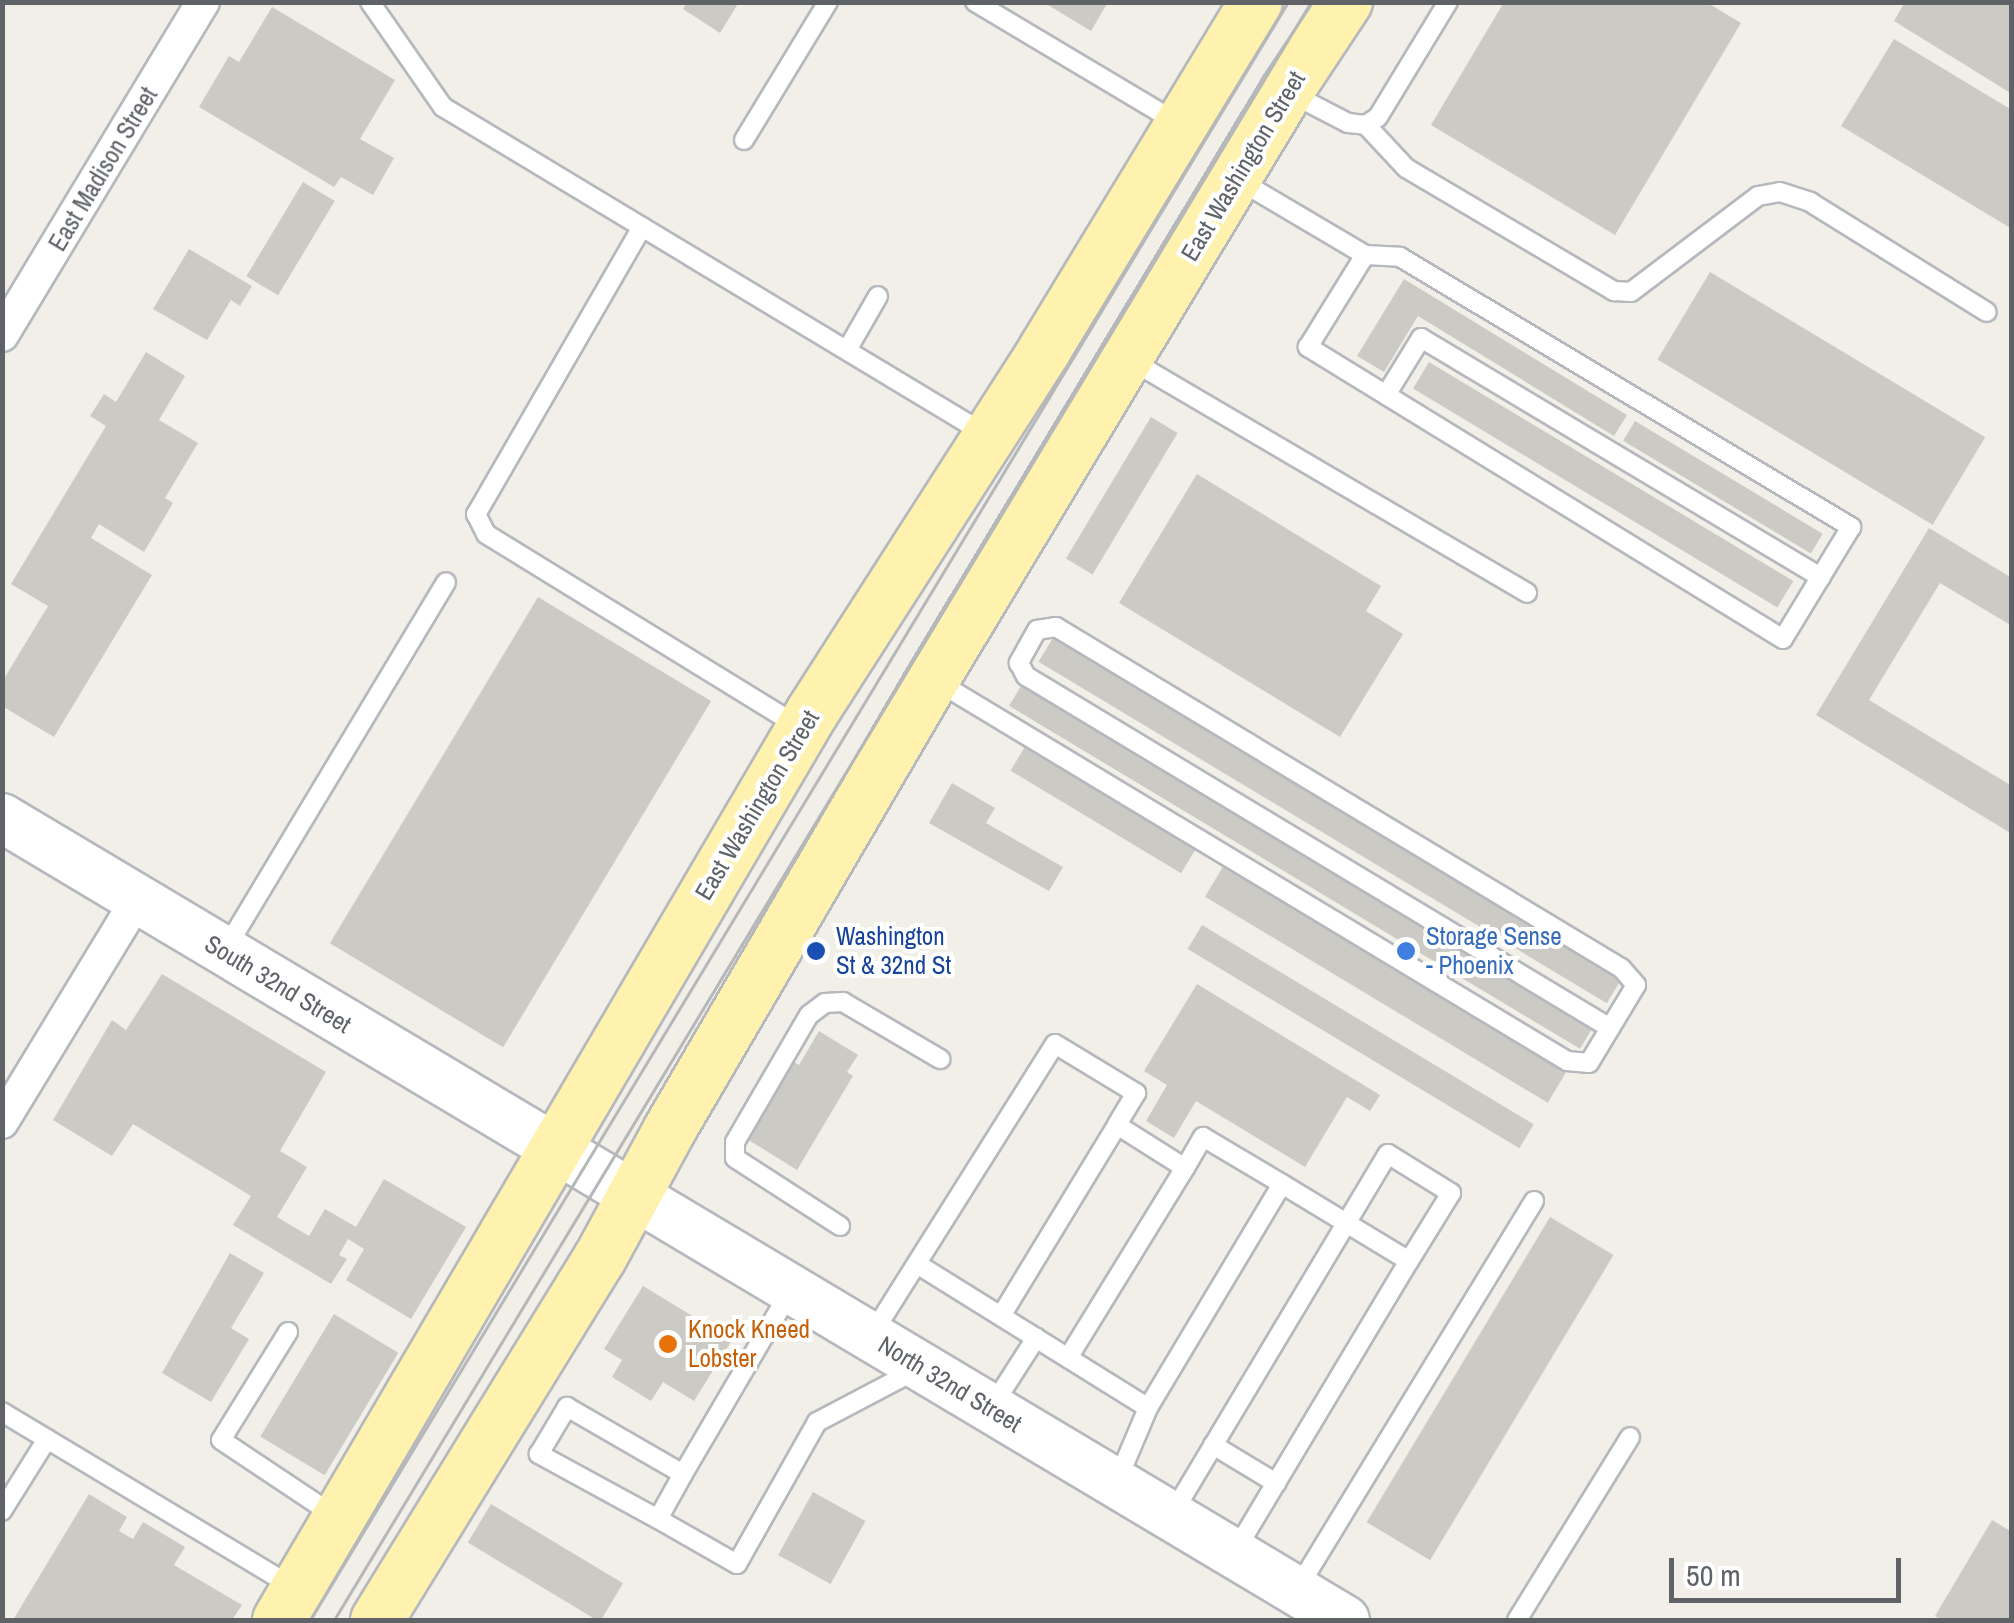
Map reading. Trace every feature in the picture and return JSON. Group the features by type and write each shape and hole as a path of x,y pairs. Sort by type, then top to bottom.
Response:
{"main road":[{"name":"East Washington Street","path":"288,1605 802,728 990,437 1256,2"},
{"name":"East Washington Street","path":"388,1612 934,679 1235,178 1346,2"},
{"name":"South 32nd Street","path":"2,818 554,1149"},
{"name":"North 32nd Street","path":"554,1149 1345,1620"}],"street":[{"name":"East Madison Street","path":"2,336 203,2"},
{"path":"5,1112 137,900"}],"lane":[{"path":"370,2 443,107 990,437"},
{"path":"744,140 828,2"},
{"path":"975,2 1181,125"},
{"path":"1288,91 1348,124 1366,124 1378,117 1448,2"},
{"path":"1366,124 1406,168 1614,291 1632,292 1758,196 1780,192 1810,202 1987,312"},
{"path":"1235,178 1365,255 1400,257 1852,527 1783,638 1308,347 1365,255"},
{"path":"642,228 476,514 486,534 802,728"},
{"path":"847,350 878,296"},
{"path":"1386,395 1420,338 1820,577"},
{"path":"1127,358 1527,593"},
{"path":"224,952 446,582"},
{"path":"934,679 1568,1061 1588,1063 1610,1028 1636,985 1620,968 1056,627 1037,630 1019,663 1026,676 1610,1028"},
{"path":"840,1226 735,1158 735,1142 810,1015 825,1002 843,1002 940,1059"},
{"path":"871,1336 1055,1044 1136,1093 1001,1316"},
{"path":"1117,1125 1184,1168"},
{"path":"1068,1358 1203,1137 1409,1261"},
{"path":"1171,1516 1388,1154 1451,1192 1234,1554"},
{"path":"1116,1483 1148,1408 1282,1184"},
{"path":"1296,1591 1534,1201"},
{"path":"917,1264 1148,1408"},
{"path":"658,1519 792,1289"},
{"path":"288,1332 221,1440 340,1518"},
{"path":"991,1408 1036,1338"},
{"path":"683,1474 567,1407 540,1454 737,1564 817,1422 922,1367"},
{"path":"2,1412 288,1605"},
{"path":"1517,1620 1630,1437"},
{"path":"2,1512 47,1439"},
{"path":"1213,1445 1276,1482"}],"building":[{"path":"687,2 739,2 720,33 683,9"},
{"path":"1043,2 1108,2 1091,31"},
{"path":"1504,2 1706,2 1741,23 1615,235 1431,125"},
{"path":"1905,2 2012,2 2012,94 1894,21"},
{"path":"272,7 395,80 360,139 394,158 373,195 341,177 334,187 199,107 229,56 239,62"},
{"path":"1894,39 2012,110 2012,229 1841,126"},
{"path":"303,182 335,201 278,295 246,276"},
{"path":"189,249 252,286 240,306 231,300 207,340 153,309"},
{"path":"1710,272 1985,437 1933,525 1657,359"},
{"path":"1404,279 1627,415 1614,436 1418,316 1384,372 1357,356"},
{"path":"146,352 185,376 159,420 198,443 165,498 173,503 144,552 99,524 91,538 152,575 54,737 2,706 2,682 48,606 11,584 106,426 90,416 104,394 116,402"},
{"path":"1429,362 1793,581 1777,607 1413,389"},
{"path":"1151,417 1178,433 1093,574 1066,558"},
{"path":"1635,421 1823,534 1811,554 1623,441"},
{"path":"1197,474 1381,586 1366,611 1403,634 1340,737 1119,603"},
{"path":"1929,528 2012,578 2012,626 1940,583 1869,700 2012,786 2012,834 1816,715"},
{"path":"538,597 711,701 503,1047 330,943"},
{"path":"1054,636 1622,977 1607,1003 1039,662"},
{"path":"1024,681 1595,1024 1580,1049 1009,706"},
{"path":"1026,745 1197,847 1181,873 1011,771"},
{"path":"952,783 995,808 986,823 1063,867 1049,891 929,823"},
{"path":"1224,865 1567,1071 1548,1103 1205,897"},
{"path":"1202,925 1534,1124 1519,1148 1188,949"},
{"path":"162,974 326,1072 280,1151 307,1167 277,1217 309,1236 325,1209 356,1227 384,1179 466,1227 411,1319 346,1280 364,1249 348,1239 339,1255 347,1259 331,1284 233,1225 251,1196 133,1124 112,1156 53,1120 112,1020 126,1030"},
{"path":"1197,984 1380,1095 1370,1111 1347,1097 1305,1167 1196,1101 1174,1138 1146,1121 1167,1085 1144,1071"},
{"path":"819,1031 858,1055 847,1072 853,1076 797,1170 747,1139 794,1062 799,1065"},
{"path":"1550,1217 1613,1255 1430,1560 1367,1522"},
{"path":"230,1253 264,1273 231,1328 249,1339 211,1402 162,1373"},
{"name":"Knock Kneed Lobster","path":"643,1286 732,1340 694,1401 663,1382 651,1401 612,1377 622,1360 604,1349"},
{"path":"334,1314 398,1353 325,1475 260,1437"},
{"path":"813,1492 865,1521 831,1584 778,1555"},
{"path":"89,1494 127,1517 119,1531 133,1539 143,1522 185,1547 174,1565 242,1605 232,1620 13,1620"},
{"path":"491,1504 623,1583 601,1620 597,1620 468,1543"},
{"path":"1992,1520 2012,1532 2012,1620 1942,1620 1935,1616"}],"tram line":[{"path":"310,1620 1288,2"},
{"path":"334,1620 1311,2"}],"place":[{"name":"Washington St & 32nd St","path":"816,951"},
{"name":"Storage Sense - Phoenix","path":"1406,951"},
{"name":"Knock Kneed Lobster","path":"668,1344"}]}
